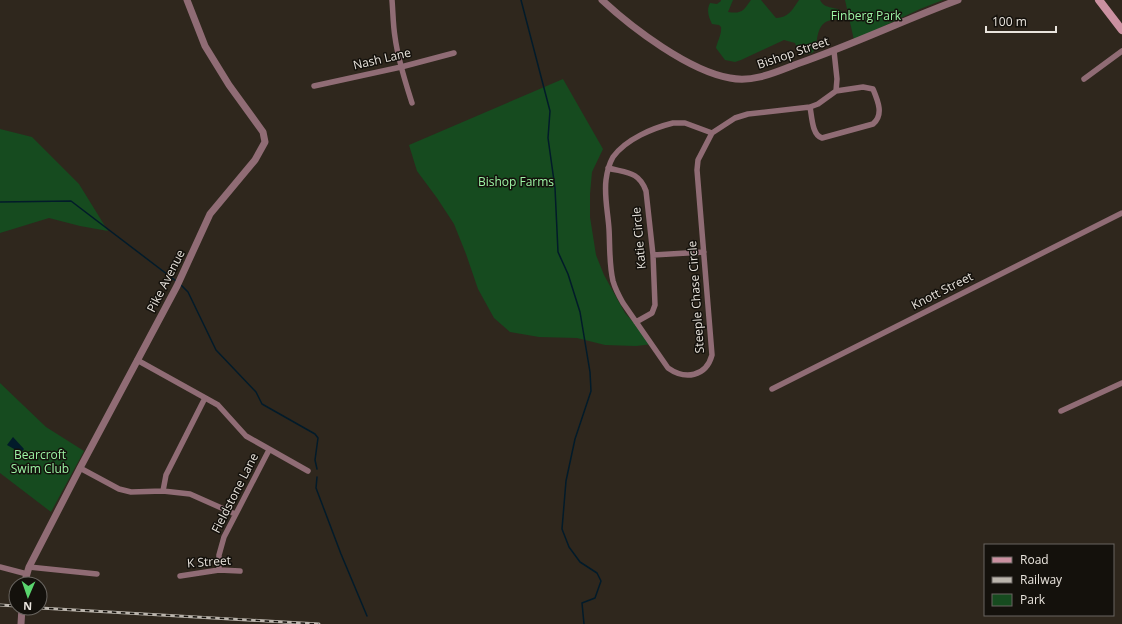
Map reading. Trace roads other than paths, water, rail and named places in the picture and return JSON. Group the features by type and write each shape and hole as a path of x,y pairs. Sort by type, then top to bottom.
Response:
{"main road":[{"path":"1099,0 1122,30"}],"street":[{"name":"Pike Avenue","path":"26,576 80,468 178,283 210,214 255,160 262,149 265,138 263,132 213,60 202,40 187,0"},
{"path":"392,0 395,36 401,67 412,103"},
{"name":"Bishop Street","path":"602,0 614,12 668,51 704,70 731,79 746,79 763,76 834,51 915,16 958,0"},
{"path":"810,107 815,133 818,137 822,138 873,124 878,120 880,115 879,108 873,89 863,87 836,91 837,78 834,51"},
{"path":"1084,79 1122,51"},
{"name":"Nash Lane","path":"314,86 401,67 454,53"},
{"name":"Steeple Chase Circle","path":"712,133 685,123 663,125 633,140 622,148 613,158 608,168 606,188 613,280 622,303 664,363 668,368 682,375 693,375 706,367 710,362 712,349 697,170 698,160 704,146 712,133 735,118 748,114 810,107 818,104 836,91"},
{"name":"Katie Circle","path":"608,168 633,174 644,183 646,191 653,255 655,305 654,309 645,318 636,322"},
{"name":"Knott Street","path":"772,388 1122,213"},
{"path":"653,255 704,252"},
{"path":"137,360 218,405 246,436 308,471"},
{"path":"1061,411 1122,384"},
{"path":"163,491 166,475 205,398"},
{"name":"Fieldstone Lane","path":"219,570 221,545 235,514 269,450"},
{"path":"80,468 119,489 131,492 163,491 190,494 235,514"},
{"path":"0,567 97,574"},
{"name":"K Street","path":"180,576 219,570 240,571"}],"water":[{"path":"13,437 24,449 21,453 7,445"}],"waterway":[{"path":"521,0 550,111 548,138 555,188 558,252 568,274 580,312 590,372 591,391 575,439 566,481 562,529 569,547 580,562 597,573 601,581 595,598 582,603 584,624"},
{"path":"0,202 71,201 176,281"},
{"path":"181,285 188,292 216,350 256,392 262,404 315,434 318,438 315,460 317,469"},
{"path":"317,477 316,488 341,554 367,616"}],"railway":[{"path":"0,605 8,606"},
{"path":"48,608 319,624"}],"park label":[{"name":"Finberg Park","path":"866,16"},
{"name":"Bishop Farms","path":"516,182"},
{"name":"Bearcroft Swim Club","path":"40,462"}]}
